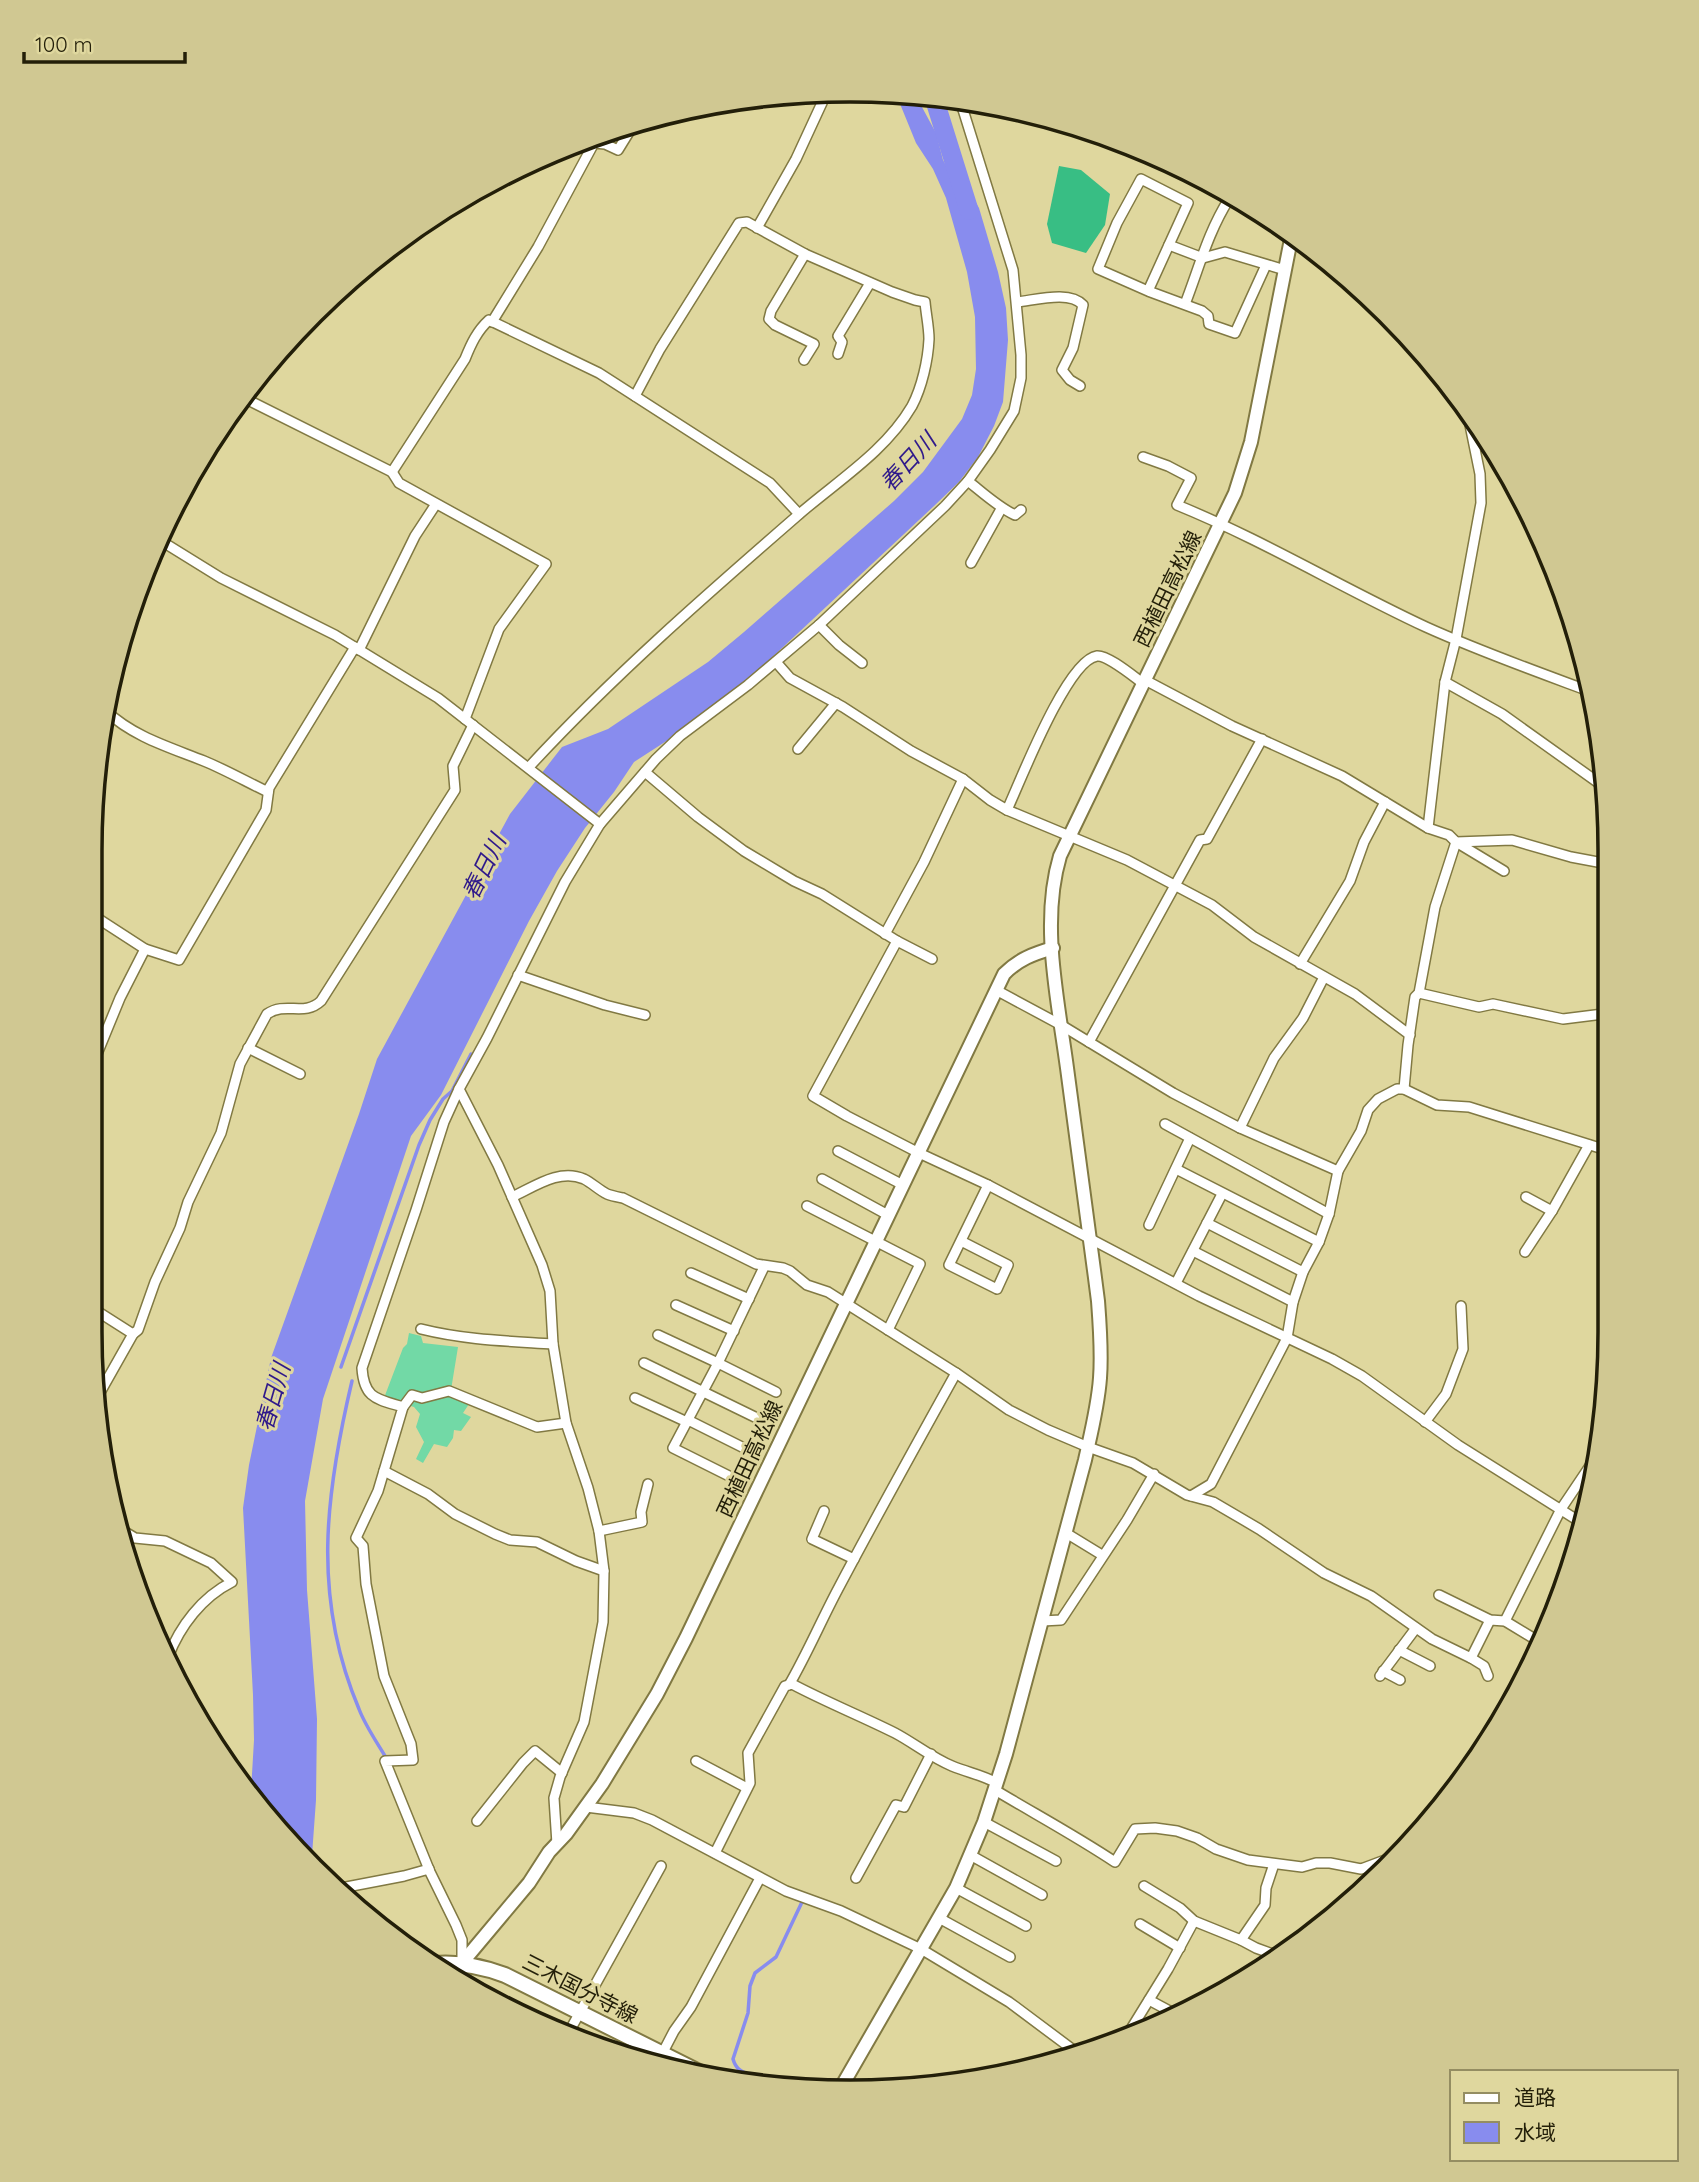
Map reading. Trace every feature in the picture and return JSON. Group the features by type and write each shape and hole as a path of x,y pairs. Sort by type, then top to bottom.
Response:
{"main road":[{"name":"西植田高松線","path":"845,2080 972,1856 996,1787 1088,1447 1100,1380 1101,1345 1090,1237 1061,1025 1050,919 1051,896 1060,856 1236,493 1251,442 1290,245"},
{"name":"西植田高松線","path":"460,1971 462,1963 529,1883 586,1807 657,1694 1004,974 1028,955 1053,948"},
{"name":"三木国分寺線","path":"449,1963 462,1963 505,1975 671,2058"}],"street":[{"path":"757,228 796,159 822,103"},
{"path":"403,1407 374,1398 363,1383 362,1368 444,1122 598,822 680,736 748,685 819,625 945,506 968,481 1004,430 1018,398 1021,355 1013,270 963,111"},
{"path":"602,144 618,150 627,136"},
{"path":"492,322 538,247 592,147"},
{"path":"1148,291 1188,203 1141,179 1126,203 1098,269 1148,291 1202,311 1208,317 1209,324 1235,333 1266,265"},
{"path":"1185,304 1203,258 1204,247 1226,203"},
{"path":"531,769 606,687 892,434 913,404 924,369 929,338 925,302 805,254 747,222 739,223 660,348 635,396"},
{"path":"1169,245 1203,258 1225,252 1285,270"},
{"path":"804,360 814,344 775,325 769,319 771,311 805,254"},
{"path":"838,354 842,342 838,336 870,282"},
{"path":"1017,302 1066,296 1078,299 1083,305 1073,348 1062,370 1070,380 1080,386"},
{"path":"392,472 466,359 472,341 489,320 599,373 770,483 799,514"},
{"path":"104,1386 133,1334 138,1331 188,1202 221,1133 235,1079 248,1048 267,1014 274,1009 306,1009 321,1001 455,790 453,765 499,629 546,564 399,483 392,472 251,401"},
{"path":"1428,828 1445,682 1456,639 1480,503 1480,474 1473,437"},
{"path":"1143,457 1191,478 1177,505 1221,523 1425,626 1579,687"},
{"path":"968,481 1001,509 1015,515 1021,510"},
{"path":"102,922 145,949 179,960 266,810 269,788 357,648 415,536 436,504"},
{"path":"971,563 1001,509"},
{"path":"167,544 221,578 303,617 438,698 598,822"},
{"path":"819,625 862,663"},
{"path":"1007,810 1066,685 1090,659 1098,656 1232,726 1342,776 1428,828 1449,835 1504,871"},
{"path":"776,662 790,678 963,779 1007,810 1149,870 1212,905 1254,937 1355,994 1410,1035"},
{"path":"1445,682 1502,714 1594,779"},
{"path":"798,749 836,703"},
{"path":"114,718 145,738 207,762 268,792"},
{"path":"1089,1042 1200,840 1207,839 1262,739"},
{"path":"645,772 698,817 744,851 932,959"},
{"path":"885,934 924,862 963,779"},
{"path":"1300,964 1350,881 1364,842 1385,802"},
{"path":"1457,842 1512,841 1571,858 1598,862"},
{"path":"1404,1090 1415,997 1419,993 1435,907 1457,842"},
{"path":"897,941 813,1096 919,1153 988,1185 1362,1376 1487,1464 1574,1518"},
{"path":"102,1042 120,998 145,949"},
{"path":"519,975 605,1005 645,1015"},
{"path":"1240,1128 1274,1058 1303,1018 1324,977"},
{"path":"996,990 1061,1025 1173,1093 1240,1128 1338,1171"},
{"path":"1419,993 1479,1007 1493,1004 1563,1019 1598,1015"},
{"path":"248,1048 300,1074"},
{"path":"459,1089 498,1165 542,1265 550,1291 553,1344 566,1423 600,1531 604,1571 603,1622 584,1722 554,1798 557,1844"},
{"path":"1191,1496 1211,1484 1287,1338 1293,1301 1329,1214 1338,1171 1361,1131 1368,1110 1378,1099 1397,1089 1404,1090 1437,1105 1469,1107 1598,1147"},
{"path":"1165,1124 1329,1214"},
{"path":"1149,1225 1190,1138"},
{"path":"1525,1252 1590,1144"},
{"path":"838,1152 903,1185"},
{"path":"1176,1169 1319,1242"},
{"path":"512,1197 552,1178 576,1176 587,1180 606,1194 623,1198 764,1267 790,1271 807,1285 828,1292 956,1373 1009,1410 1048,1430 1133,1463 1191,1496 1213,1502 1324,1573 1371,1596 1432,1639 1484,1666 1488,1676"},
{"path":"822,1179 888,1215"},
{"path":"961,1241 1008,1265 997,1289 949,1265 988,1185"},
{"path":"1176,1283 1222,1194"},
{"path":"1526,1197 1552,1211"},
{"path":"807,1206 920,1264 888,1330"},
{"path":"1207,1223 1303,1272"},
{"path":"1193,1251 1293,1301"},
{"path":"731,1477 673,1448 764,1267"},
{"path":"691,1273 749,1299"},
{"path":"676,1305 734,1331"},
{"path":"1425,1422 1446,1394 1463,1349 1461,1306"},
{"path":"102,1314 133,1334"},
{"path":"421,1329 487,1340 553,1344"},
{"path":"658,1335 776,1392"},
{"path":"643,1363 761,1420"},
{"path":"715,1853 750,1783 748,1753 785,1686 789,1685 804,1660 817,1627 853,1559 956,1373"},
{"path":"462,1963 462,1940 429,1869 385,1760 413,1760 411,1744 384,1676 366,1584 363,1546 356,1538 378,1491 403,1407 412,1395 422,1398 449,1391 537,1427 566,1423"},
{"path":"635,1398 746,1449"},
{"path":"384,1471 428,1494 455,1514 495,1534 510,1540 537,1542 604,1571"},
{"path":"1042,1620 1061,1620 1154,1474"},
{"path":"1505,1621 1561,1510 1583,1476"},
{"path":"600,1531 642,1522 642,1504 648,1484"},
{"path":"1211,1484 1213,1502"},
{"path":"824,1511 812,1539 853,1559"},
{"path":"1066,1533 1102,1555"},
{"path":"130,1535 165,1542 211,1563 232,1582 215,1591 199,1606 172,1648"},
{"path":"1439,1595 1490,1620 1505,1621 1532,1637"},
{"path":"1471,1658 1490,1620"},
{"path":"1400,1680 1382,1674 1416,1628"},
{"path":"1399,1650 1430,1665"},
{"path":"789,1685 792,1684 888,1730 951,1766 980,1774 1056,1827 1074,1834 1115,1862 1135,1829 1155,1828 1177,1831 1248,1860 1302,1867 1330,1863 1361,1869 1375,1864"},
{"path":"477,1821 535,1751 562,1773"},
{"path":"856,1878 896,1805 904,1807 931,1754"},
{"path":"696,1761 747,1788"},
{"path":"586,1807 634,1813 652,1820 786,1891 841,1912 921,1949 1009,2002 1069,2047"},
{"path":"985,1822 1056,1861"},
{"path":"972,1856 1042,1895"},
{"path":"1241,1940 1265,1905 1266,1888 1274,1864"},
{"path":"572,2027 661,1866"},
{"path":"348,1887 429,1869"},
{"path":"662,2054 691,2007 760,1878"},
{"path":"1144,1886 1180,1908 1194,1921 1268,1952"},
{"path":"956,1888 1026,1926"},
{"path":"939,1918 1010,1957"},
{"path":"1132,2025 1194,1921"},
{"path":"1140,1924 1180,1948"},
{"path":"1149,2000 1167,2009"}],"green space":[{"path":"1059,166 1081,170 1110,194 1105,225 1086,253 1052,243 1047,224"},
{"path":"409,1333 421,1336 423,1343 458,1347 450,1396 469,1404 463,1413 471,1417 461,1431 454,1430 453,1438 447,1447 434,1444 423,1463 416,1459 424,1442 416,1427 420,1414 414,1407 384,1398"}],"water":[{"path":"900,103 921,105 936,133 943,160 955,182 969,191 979,208 1006,308 1008,340 1003,402 978,457 959,482 750,678 685,729 634,762 557,871 441,1095 411,1136 323,1399 305,1501 307,1590 317,1719 312,1852 287,1826 252,1782 253,1695 243,1508 271,1358 377,1059 510,814 562,747 608,729 708,662 894,501 923,472 962,419 972,395 976,369 975,317 967,272 946,198 933,169 916,143"}],"waterway":[{"name":"春日川","path":"937,107 969,210"},
{"path":"341,1367 419,1145 430,1120 443,1099 452,1091 471,1054"},
{"path":"352,1381 335,1465 330,1506 329,1586 334,1627 344,1668 361,1715 385,1756"},
{"path":"747,2073 736,2066 733,2059 748,2013 750,1986 755,1973 776,1957 802,1902"}]}
